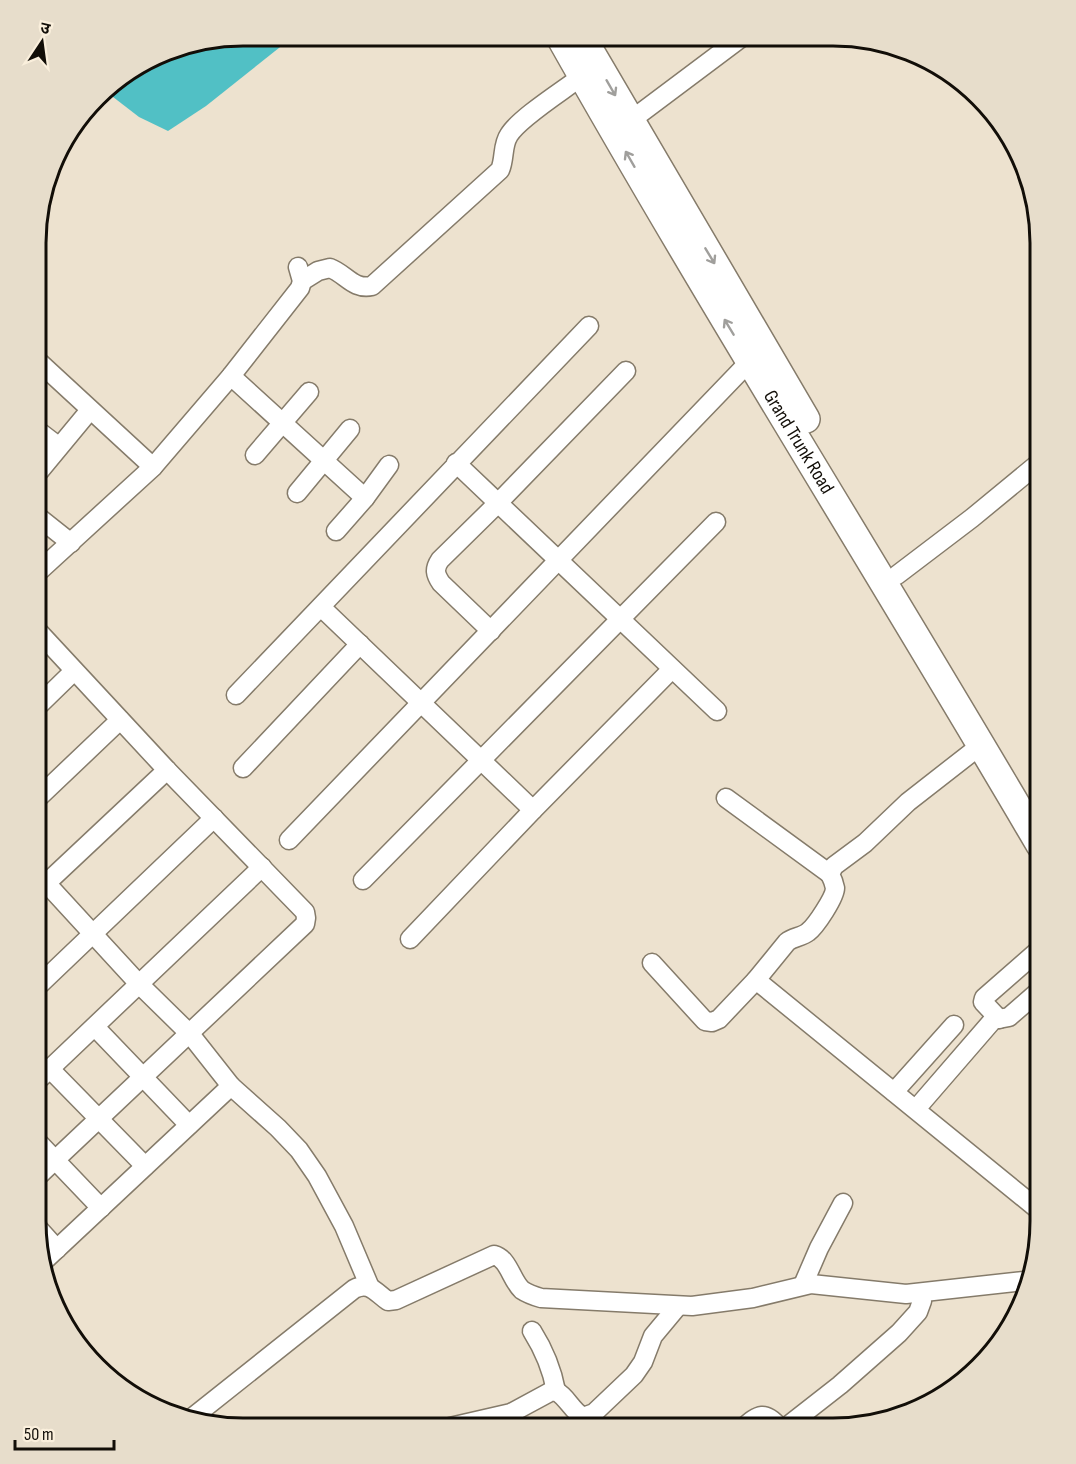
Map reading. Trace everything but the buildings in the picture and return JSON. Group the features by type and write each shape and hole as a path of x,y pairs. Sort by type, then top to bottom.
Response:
{"highway":[{"name":"Grand Trunk Road","path":"565,46 750,361 1029,827"},
{"name":"Grand Trunk Road","path":"587,46 897,574 1029,794"}],"street":[{"path":"630,121 731,46"},
{"path":"46,565 153,467 231,376 300,288 300,274 330,268 354,285 372,286 500,170 504,161 507,136 516,125 582,76"},
{"path":"236,695 589,326"},
{"path":"289,840 750,361"},
{"path":"46,369 153,467"},
{"path":"491,631 441,583 436,576 435,567 626,370"},
{"path":"231,376 365,498"},
{"path":"255,455 309,393"},
{"path":"46,462 90,410"},
{"path":"297,493 350,429"},
{"path":"46,436 58,446"},
{"path":"456,463 717,711"},
{"path":"336,531 390,465"},
{"path":"897,574 972,518 1030,470"},
{"path":"363,880 716,522"},
{"path":"46,523 71,543"},
{"path":"321,607 533,810"},
{"path":"46,640 167,770 305,912 306,918 305,924 46,1169"},
{"path":"243,768 360,644"},
{"path":"410,939 672,669"},
{"path":"46,697 74,671"},
{"path":"46,790 120,720"},
{"path":"830,874 834,866 866,843 908,802 981,746"},
{"path":"46,877 167,770"},
{"path":"652,963 705,1021 712,1022 719,1019 756,980 787,942 793,937 806,934 815,925 834,895 835,888 830,874 726,798"},
{"path":"46,979 214,818"},
{"path":"46,1073 262,867"},
{"path":"46,888 190,1034 231,1086 299,1150 317,1176 344,1226 369,1286 388,1301 396,1300 494,1256 499,1256 518,1286 530,1295 541,1298 678,1306 753,1298 803,1285 921,1294 1020,1282"},
{"path":"999,1019 985,1006 984,998 1029,958"},
{"path":"756,980 1029,1202"},
{"path":"916,1109 993,1020 1015,1014 1029,1000"},
{"path":"894,1092 954,1025"},
{"path":"95,1026 189,1125"},
{"path":"50,1069 145,1166"},
{"path":"51,1255 231,1086"},
{"path":"46,1151 101,1208"},
{"path":"803,1285 819,1248 843,1203"},
{"path":"199,1412 354,1289 369,1286"},
{"path":"798,1418 840,1385 899,1333 918,1312 922,1301 921,1294"},
{"path":"518,1418 550,1392 556,1391 562,1394 579,1415 584,1417 594,1413 639,1369 653,1336 678,1306"},
{"path":"532,1331 553,1373 556,1391"},
{"path":"757,1418 761,1415 770,1418"}],"water":[{"path":"281,46 206,106 168,131 139,117 112,96 145,73 168,61 217,48"}]}
